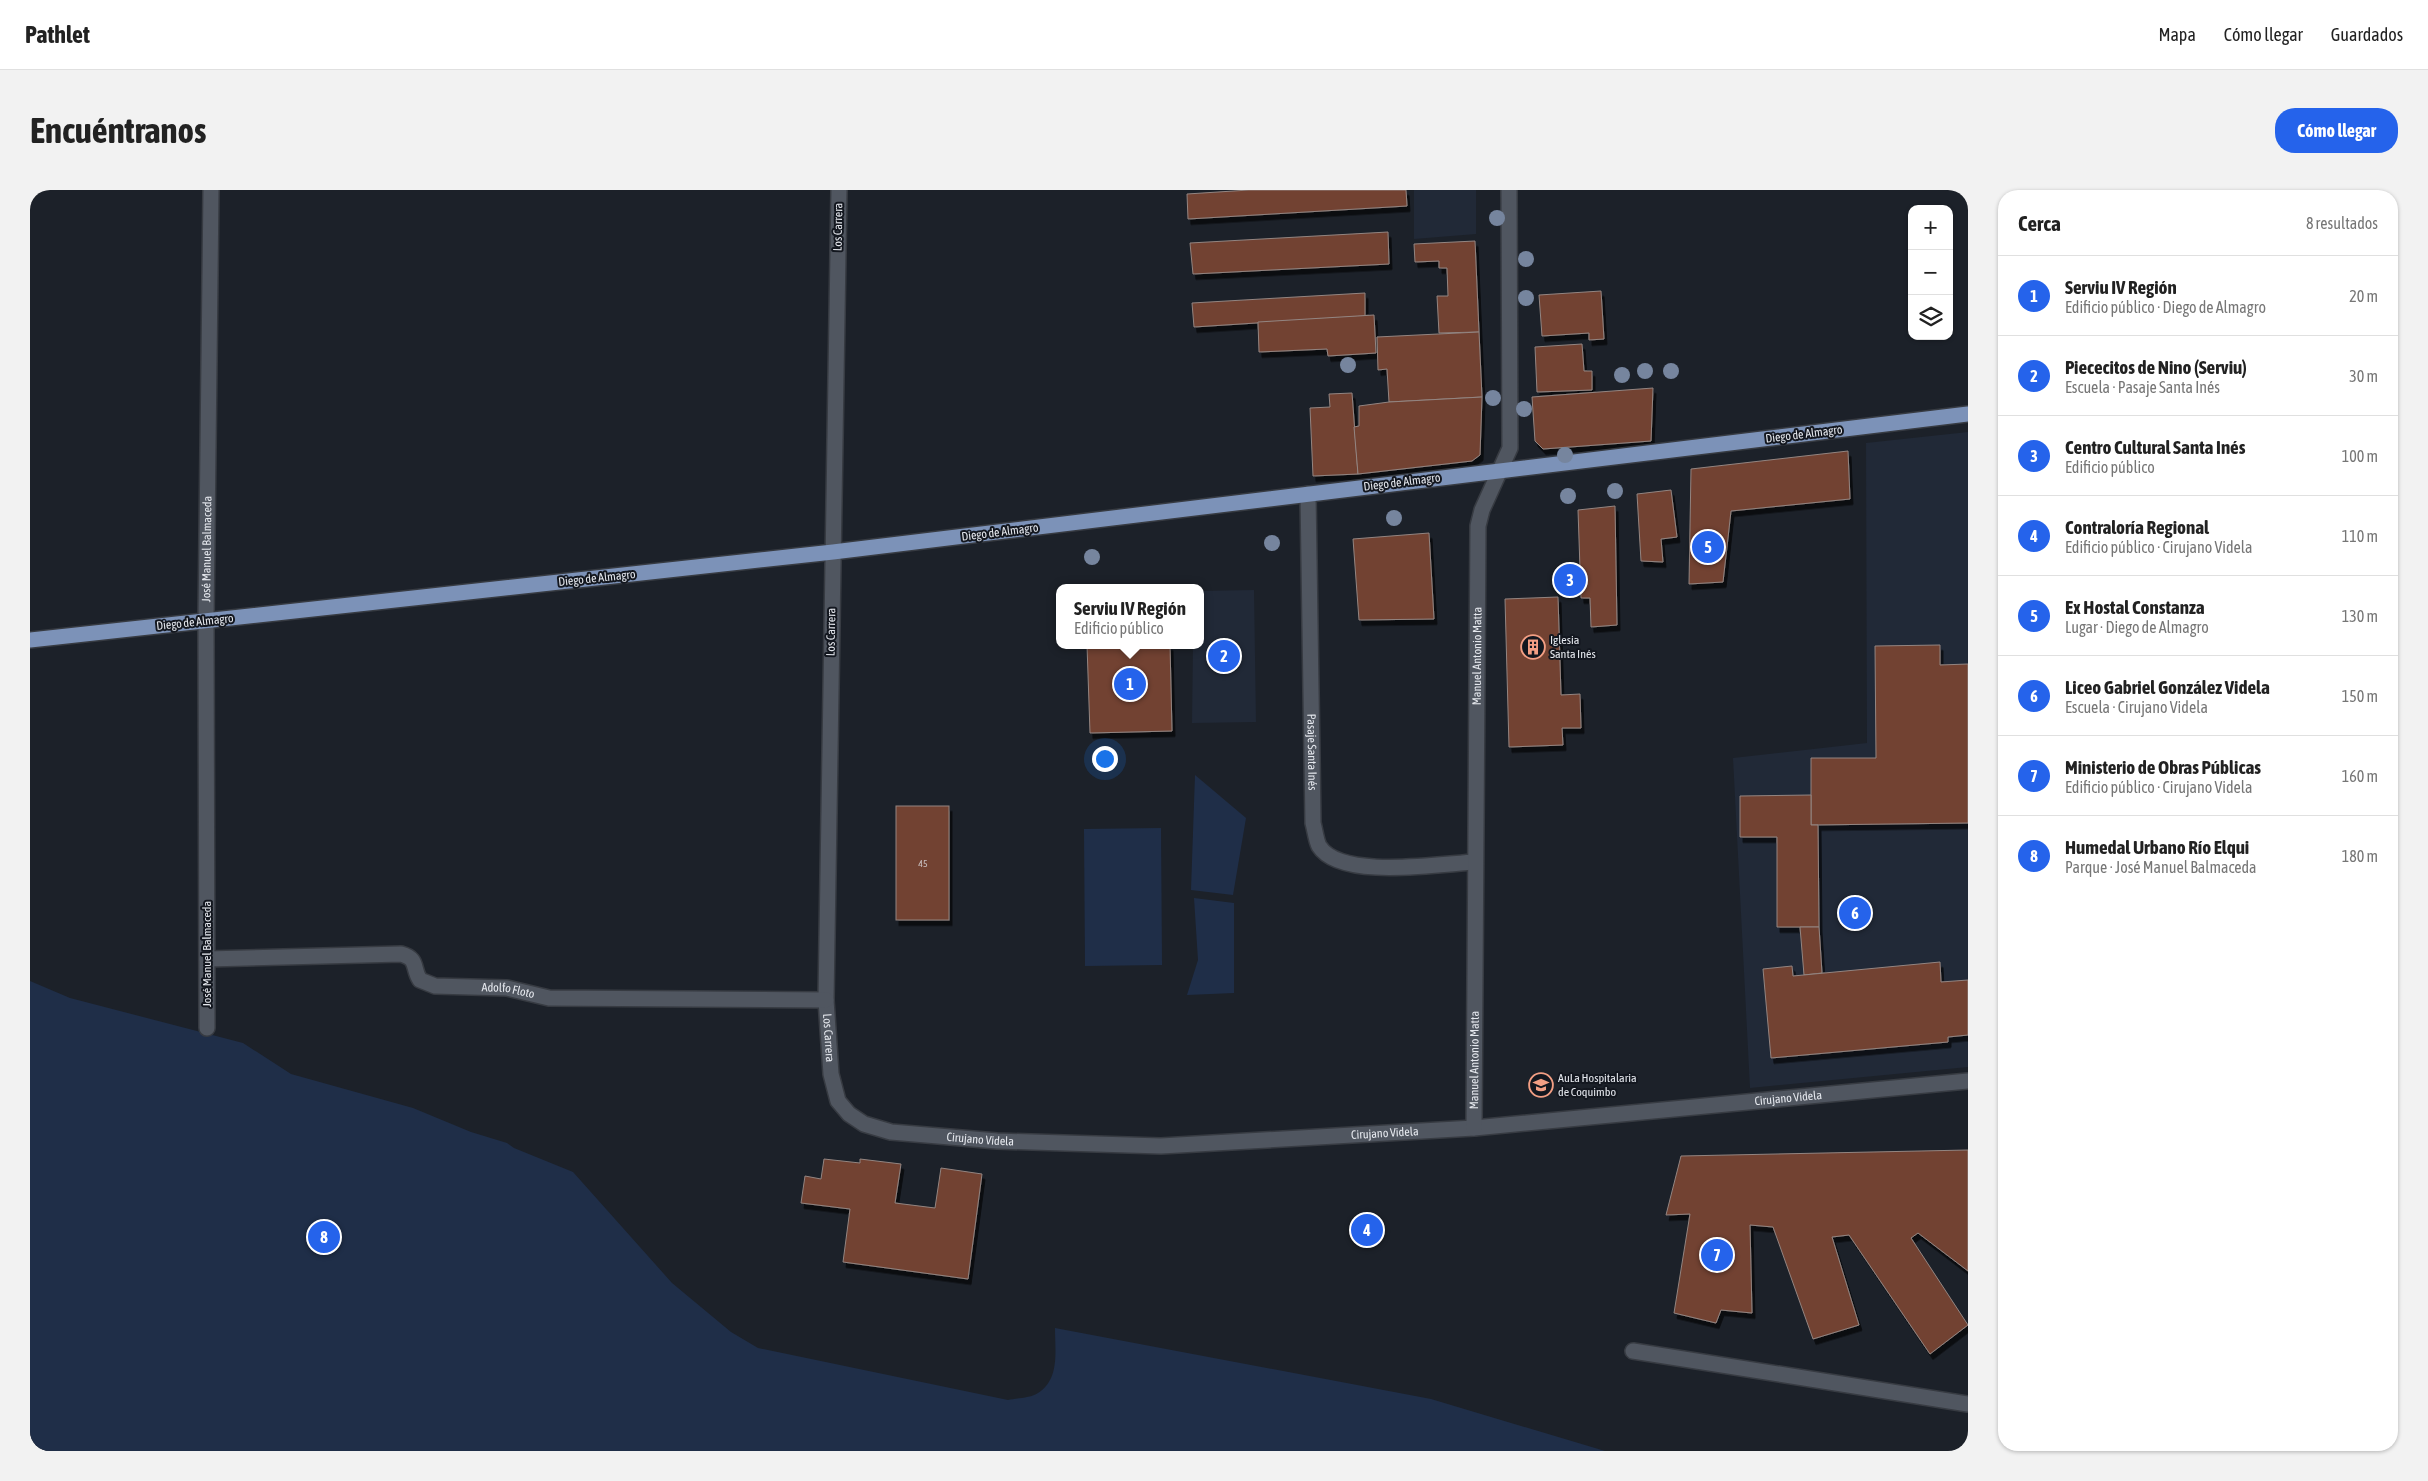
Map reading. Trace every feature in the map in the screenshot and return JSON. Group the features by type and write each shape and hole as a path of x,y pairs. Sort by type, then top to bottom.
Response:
{"main road":[{"name":"Diego de Almagro","path":"30,640 833,552 1968,414"}],"street":[{"name":"José Manuel Balmaceda","path":"207,1028 206,620 211,190"},
{"name":"Los Carrera","path":"831,1074 826,1000 839,190"},
{"name":"Manuel Antonio Matta","path":"1474,1128 1478,526 1488,496 1508,457 1510,440 1509,190"},
{"name":"Pasaje Santa Inés","path":"1308,494 1314,823 1319,845 1334,860 1348,865 1376,867 1475,862"},
{"name":"Adolfo Floto","path":"207,958 402,954 410,956 420,980 435,986 507,988 549,998 826,1000"},
{"name":"Cirujano Videla","path":"831,1074 838,1101 848,1114 864,1124 891,1132 996,1141 1161,1146 1474,1128 1968,1081"},
{"path":"1633,1351 1968,1404"}],"shaded area":[{"path":"1414,190 1476,190 1476,234 1414,239"},
{"path":"1968,432 1968,1067 1750,1088 1733,758 1867,743 1866,443"},
{"path":"1254,590 1256,722 1192,723 1193,649 1204,649 1204,591"},
{"path":"1195,775 1246,818 1233,895 1191,890"},
{"path":"1161,828 1162,965 1085,966 1084,829"},
{"path":"1194,898 1234,903 1234,993 1187,995 1198,960"},
{"path":"30,981 70,998 243,1043 291,1074 413,1108 471,1132 507,1143 514,1148 573,1172 672,1283 731,1332 758,1348 1008,1400 1035,1395 1050,1380 1055,1364 1055,1328 1431,1399 1605,1451 30,1451"}],"building":[{"path":"1249,190 1406,190 1407,206 1188,219 1187,194"},
{"path":"1388,232 1389,264 1193,274 1190,243"},
{"path":"1475,241 1479,332 1439,333 1437,296 1448,296 1447,268 1439,268 1439,261 1415,262 1414,244"},
{"path":"1601,291 1604,339 1589,340 1589,333 1542,336 1539,295"},
{"path":"1365,293 1365,316 1194,327 1192,303"},
{"path":"1374,315 1376,353 1328,356 1327,349 1259,352 1258,322"},
{"path":"1479,332 1482,397 1389,402 1387,369 1378,370 1377,337"},
{"path":"1582,344 1584,371 1592,371 1592,390 1537,392 1535,347"},
{"path":"1653,388 1651,441 1543,449 1535,441 1532,397"},
{"path":"1352,393 1358,474 1313,476 1310,408 1330,407 1329,394"},
{"path":"1482,397 1480,455 1472,461 1358,474 1354,427 1359,426 1359,406 1389,402"},
{"path":"1848,451 1850,499 1731,511 1723,582 1689,584 1691,469"},
{"path":"1671,490 1677,537 1661,539 1663,562 1641,561 1637,494"},
{"path":"1615,506 1617,625 1591,627 1590,598 1581,598 1578,510"},
{"path":"1429,533 1434,619 1359,620 1353,539"},
{"name":"Iglesia Santa Inés","path":"1558,597 1561,695 1580,694 1581,728 1562,728 1563,745 1509,747 1505,599"},
{"path":"1940,645 1940,665 1968,664 1968,823 1811,825 1811,758 1876,758 1875,646"},
{"path":"1087,649 1170,649 1172,731 1090,733"},
{"path":"1811,795 1811,825 1818,825 1819,927 1777,927 1777,837 1740,837 1740,796"},
{"path":"896,806 949,806 949,920 896,920"},
{"path":"1800,927 1819,927 1822,973 1804,975"},
{"path":"1940,962 1941,982 1968,980 1968,1035 1948,1037 1948,1042 1771,1058 1763,969 1792,966 1793,976"},
{"path":"1968,1150 1968,1271 1918,1233 1911,1238 1968,1325 1930,1354 1849,1235 1832,1237 1859,1325 1813,1339 1773,1227 1750,1225 1752,1313 1721,1310 1716,1323 1674,1313 1690,1214 1666,1215 1681,1156"},
{"path":"824,1159 860,1163 860,1159 901,1164 895,1203 935,1208 941,1168 982,1174 968,1279 843,1262 850,1209 801,1203 805,1176 821,1179"}],"place":[{"name":"Ex Hostal Constanza","path":"1708,547"},
{"name":"Centro Cultural Santa Inés","path":"1570,580"},
{"name":"Iglesia Santa Inés","path":"1533,647"},
{"name":"Piececitos de Nino (Serviu)","path":"1224,656"},
{"name":"Serviu IV Región","path":"1130,684"},
{"name":"Liceo Gabriel González Videla","path":"1855,913"},
{"name":"AuLa Hospitalaria de Coquimbo","path":"1541,1085"},
{"name":"Contraloría Regional","path":"1367,1230"},
{"name":"Humedal Urbano Río Elqui","path":"324,1237"},
{"name":"Ministerio de Obras Públicas","path":"1717,1255"}]}
